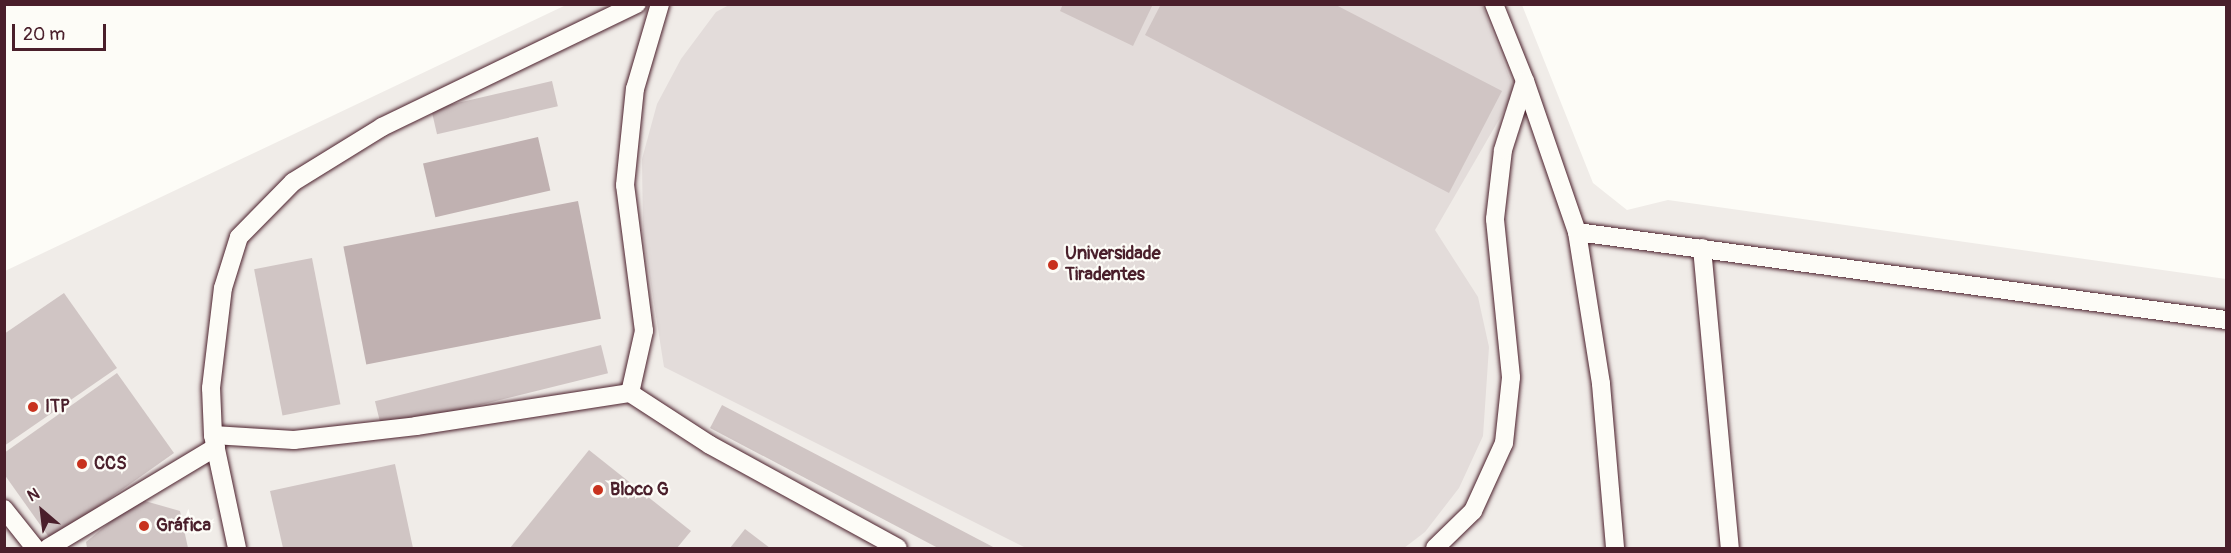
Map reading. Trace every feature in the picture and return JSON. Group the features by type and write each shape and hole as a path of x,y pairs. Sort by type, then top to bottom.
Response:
{"lane":[{"path":"237,549 215,441 211,388 223,288 239,237 293,182 382,127 637,4"},
{"path":"630,393 644,331 625,185 635,89 660,4"},
{"path":"1494,4 1525,81 1577,232 1600,384 1616,549"},
{"path":"1435,549 1473,511 1504,443 1511,376 1495,219 1503,150 1525,81"},
{"path":"1577,232 2226,320"},
{"path":"1702,248 1730,549"},
{"path":"48,549 215,441 294,440 416,426 630,393 710,445 898,549"},
{"path":"4,509 35,549"}],"shaded area":[{"path":"566,5 1522,5 1593,183 1627,210 1668,200 2226,279 2226,548 5,548 5,271"},
{"name":"Universidade Tiradentes","path":"729,5 1482,5 1515,92 1435,230 1478,297 1489,347 1483,436 1459,488 1425,532 1404,548 1026,548 664,367 643,234 642,159 657,104 681,59 716,12"},
{"path":"538,137 550,191 435,217 423,164"},
{"path":"578,201 601,319 366,364 343,247"}],"building":[{"path":"1063,4 1153,4 1133,46 1060,11"},
{"path":"1161,4 1334,4 1502,91 1449,193 1145,35"},
{"path":"552,81 558,106 437,134 431,109"},
{"path":"312,258 340,404 283,416 254,269"},
{"name":"ITP","path":"64,293 117,368 4,446 4,334"},
{"path":"601,345 608,373 382,430 375,401"},
{"name":"CCS","path":"117,373 174,453 51,540 4,474 4,453"},
{"path":"722,405 995,548 938,548 710,428"},
{"name":"Bloco G","path":"589,450 691,531 677,548 510,548"},
{"path":"395,464 413,548 283,548 270,491"},
{"name":"Gráfica","path":"138,499 180,511 188,548 87,548 86,542"},
{"path":"745,529 770,548 730,548"}],"place":[{"name":"Universidade Tiradentes","path":"1053,265"},
{"name":"ITP","path":"33,407"},
{"name":"CCS","path":"82,464"},
{"name":"Bloco G","path":"598,490"},
{"name":"Gráfica","path":"144,526"}]}
